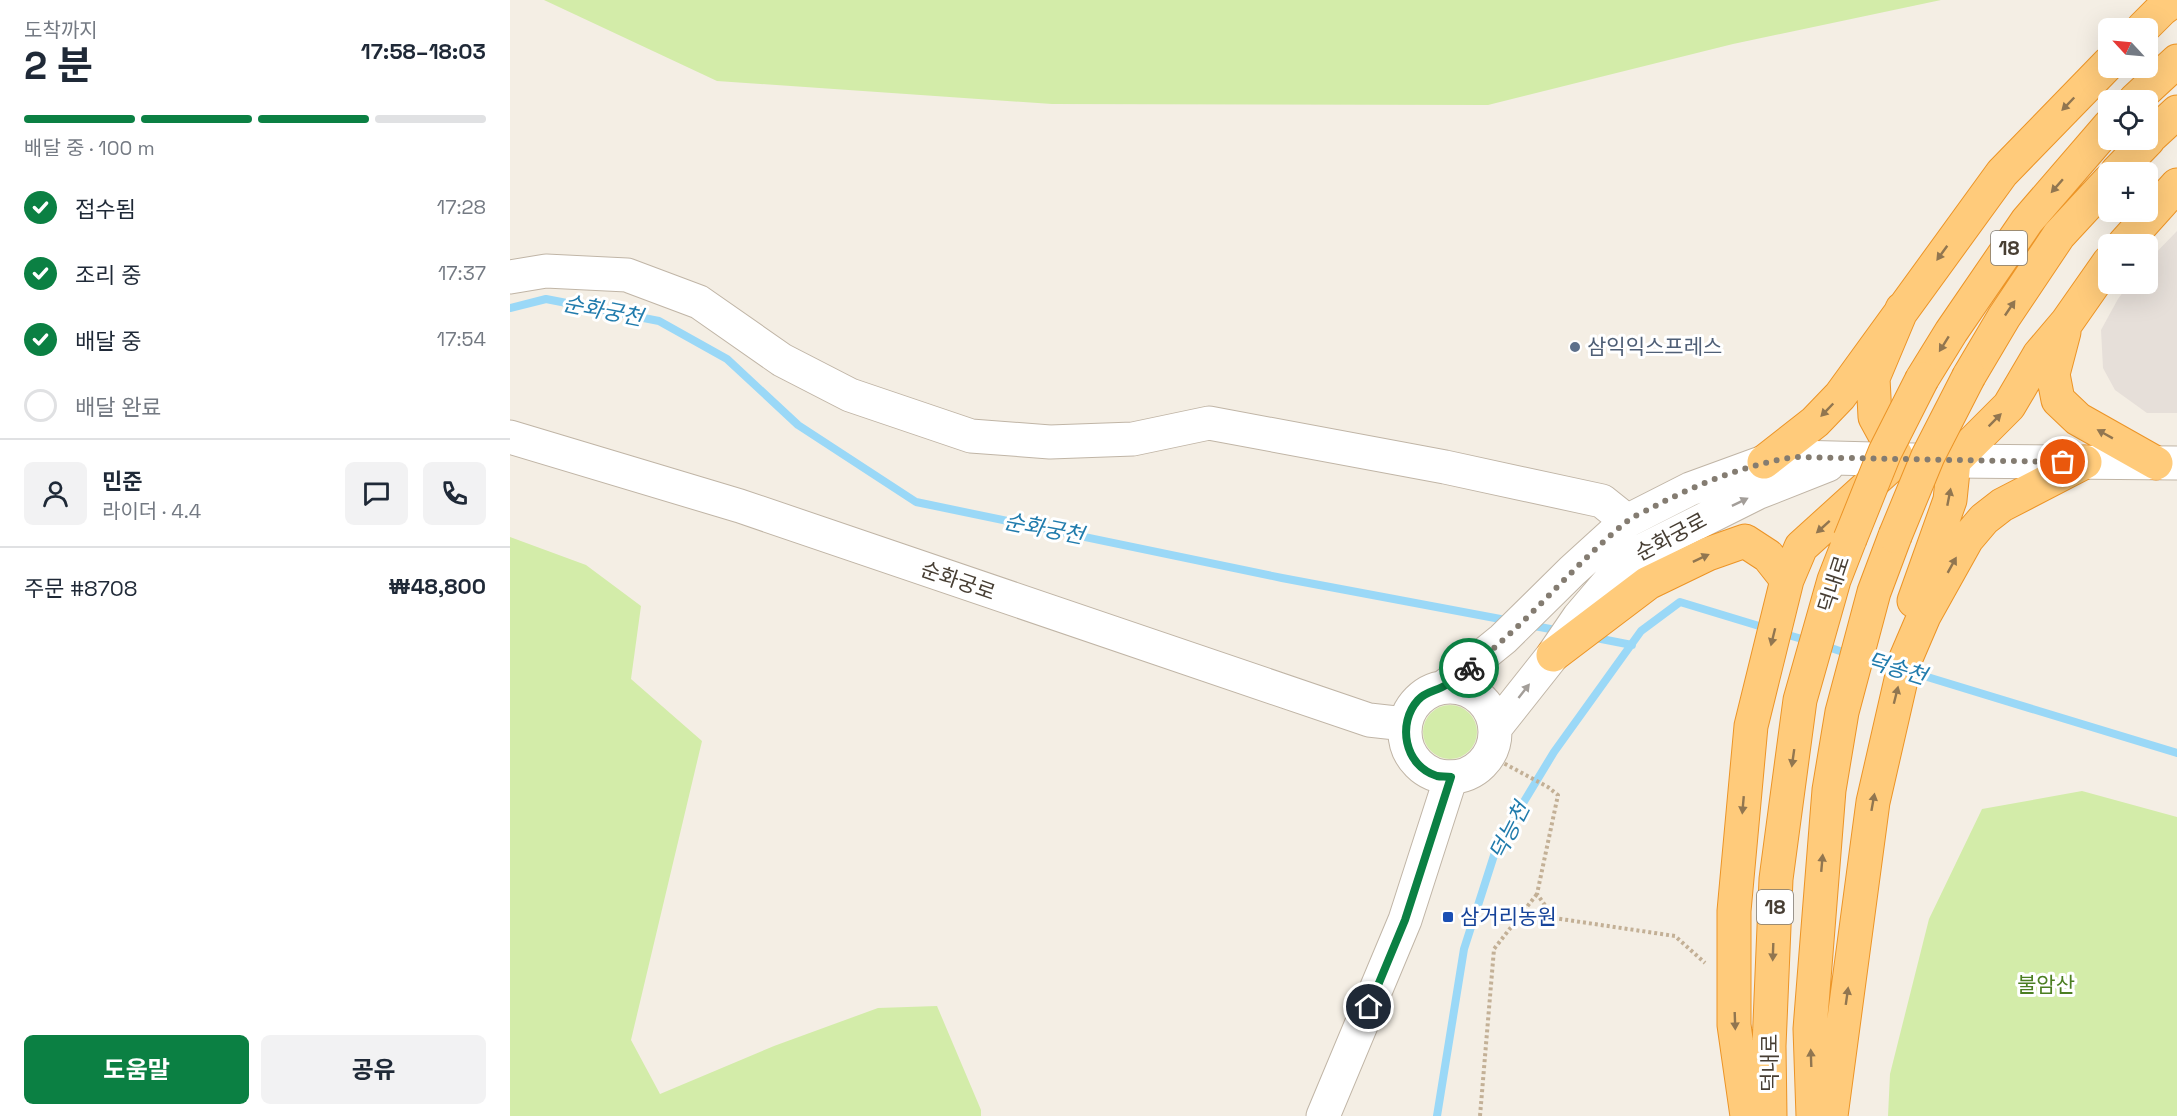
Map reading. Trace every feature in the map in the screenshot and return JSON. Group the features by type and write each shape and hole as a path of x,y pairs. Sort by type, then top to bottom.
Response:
{"highway":[{"path":"2154,18 2174,0"},
{"path":"2146,90 2177,61"},
{"path":"1764,462 1815,422 1840,396 2002,173 2098,74"},
{"path":"2158,130 2177,112"},
{"name":"덕내로","path":"1770,1116 1769,1046 1776,879 1800,700 1834,579 1885,452 1922,379 1951,332 2027,221 2098,139"},
{"path":"2126,162 2138,150"},
{"path":"2133,234 2177,184"},
{"name":"덕내로","path":"1813,1116 1810,1029 1819,890 1829,790 1842,712 1874,592 1928,456 1969,376 2004,317 2059,236 2098,193"},
{"path":"1831,1116 1873,802 1917,614 1950,500 1954,461 2009,406 2039,355 2067,322 2098,278"},
{"path":"1747,1116 1734,1025 1734,911 1751,726 1787,580 1801,547 1898,459 1875,417 1874,378 1902,309"},
{"path":"2067,322 2053,374 2058,400 2079,419 2166,463"},
{"path":"1917,614 1967,539 1984,519 2002,506 2085,462"},
{"path":"1553,655 1648,584 1708,554 1745,541 1768,555 1787,580"}],"street":[{"path":"510,277 546,271 627,275 699,302 782,360 850,395 972,435 1050,442 1133,439 1209,423 1434,465 1602,501 1627,521"},
{"name":"순화궁로","path":"510,437 740,507 1369,720 1406,724"},
{"name":"순화궁로","path":"1445,686 1503,639 1627,521 1690,489 1764,462 1794,457 2166,463"},
{"name":"순화궁로","path":"1498,750 1553,655 1579,617 1631,556 1757,493 1844,458"},
{"path":"1445,686 1459,687 1472,692 1484,701 1492,713 1498,750 1480,766 1466,774 1451,777 1436,776 1421,766 1411,755 1405,740 1410,711 1419,699 1431,690 1445,686"},
{"path":"1323,1116 1405,920 1451,777"}],"path":[{"path":"1480,1116 1494,949 1537,894 1558,795 1498,750"},
{"path":"1537,894 1554,918 1675,936 1705,963"}],"shaded area":[{"path":"2177,231 2177,413 2147,413 2115,390 2103,368 2101,330 2122,294 2158,294 2158,251"}],"green space":[{"path":"544,0 1941,0 1733,44 1488,105 1052,104 717,81"},
{"path":"510,537 586,565 641,606 631,679 702,741 631,1040 660,1094 774,1046 878,1008 937,1006 981,1110 981,1116 510,1116"},
{"path":"1450,705 1460,707 1469,713 1475,722 1477,732 1475,742 1469,751 1460,757 1450,759 1440,757 1431,751 1425,742 1423,732 1425,722 1431,713 1440,707"},
{"name":"불암산","path":"2082,791 2177,817 2177,1116 1888,1116 1890,1074 1929,919 1982,809"}],"waterway":[{"name":"순화궁천","path":"510,308 546,299 659,321 727,359 798,425 916,502 1282,578 1511,621"},
{"name":"덕능천","path":"1437,1116 1464,949 1497,846 1554,752 1641,631 1680,602 1769,629"},
{"name":"순화궁천","path":"1529,625 1561,631"},
{"name":"덕송천","path":"1781,633 1809,641"},
{"name":"순화궁천","path":"1591,637 1632,645"},
{"name":"덕송천","path":"1822,645 1849,654"},
{"name":"덕송천","path":"1862,658 1898,669"},
{"name":"덕송천","path":"1911,672 2177,753"}],"way so far":[{"path":"1469,668 1503,639 1627,521 1690,489 1764,462 1794,457 2063,462"}],"place":[{"name":"삼익익스프레스","path":"1575,347"},
{"name":"삼거리농원","path":"1448,917"}],"route":[{"path":"1369,1007 1405,920 1451,777 1436,776 1421,766 1411,755 1405,740 1406,724 1410,711 1419,699 1431,690 1445,686 1469,668"}]}
